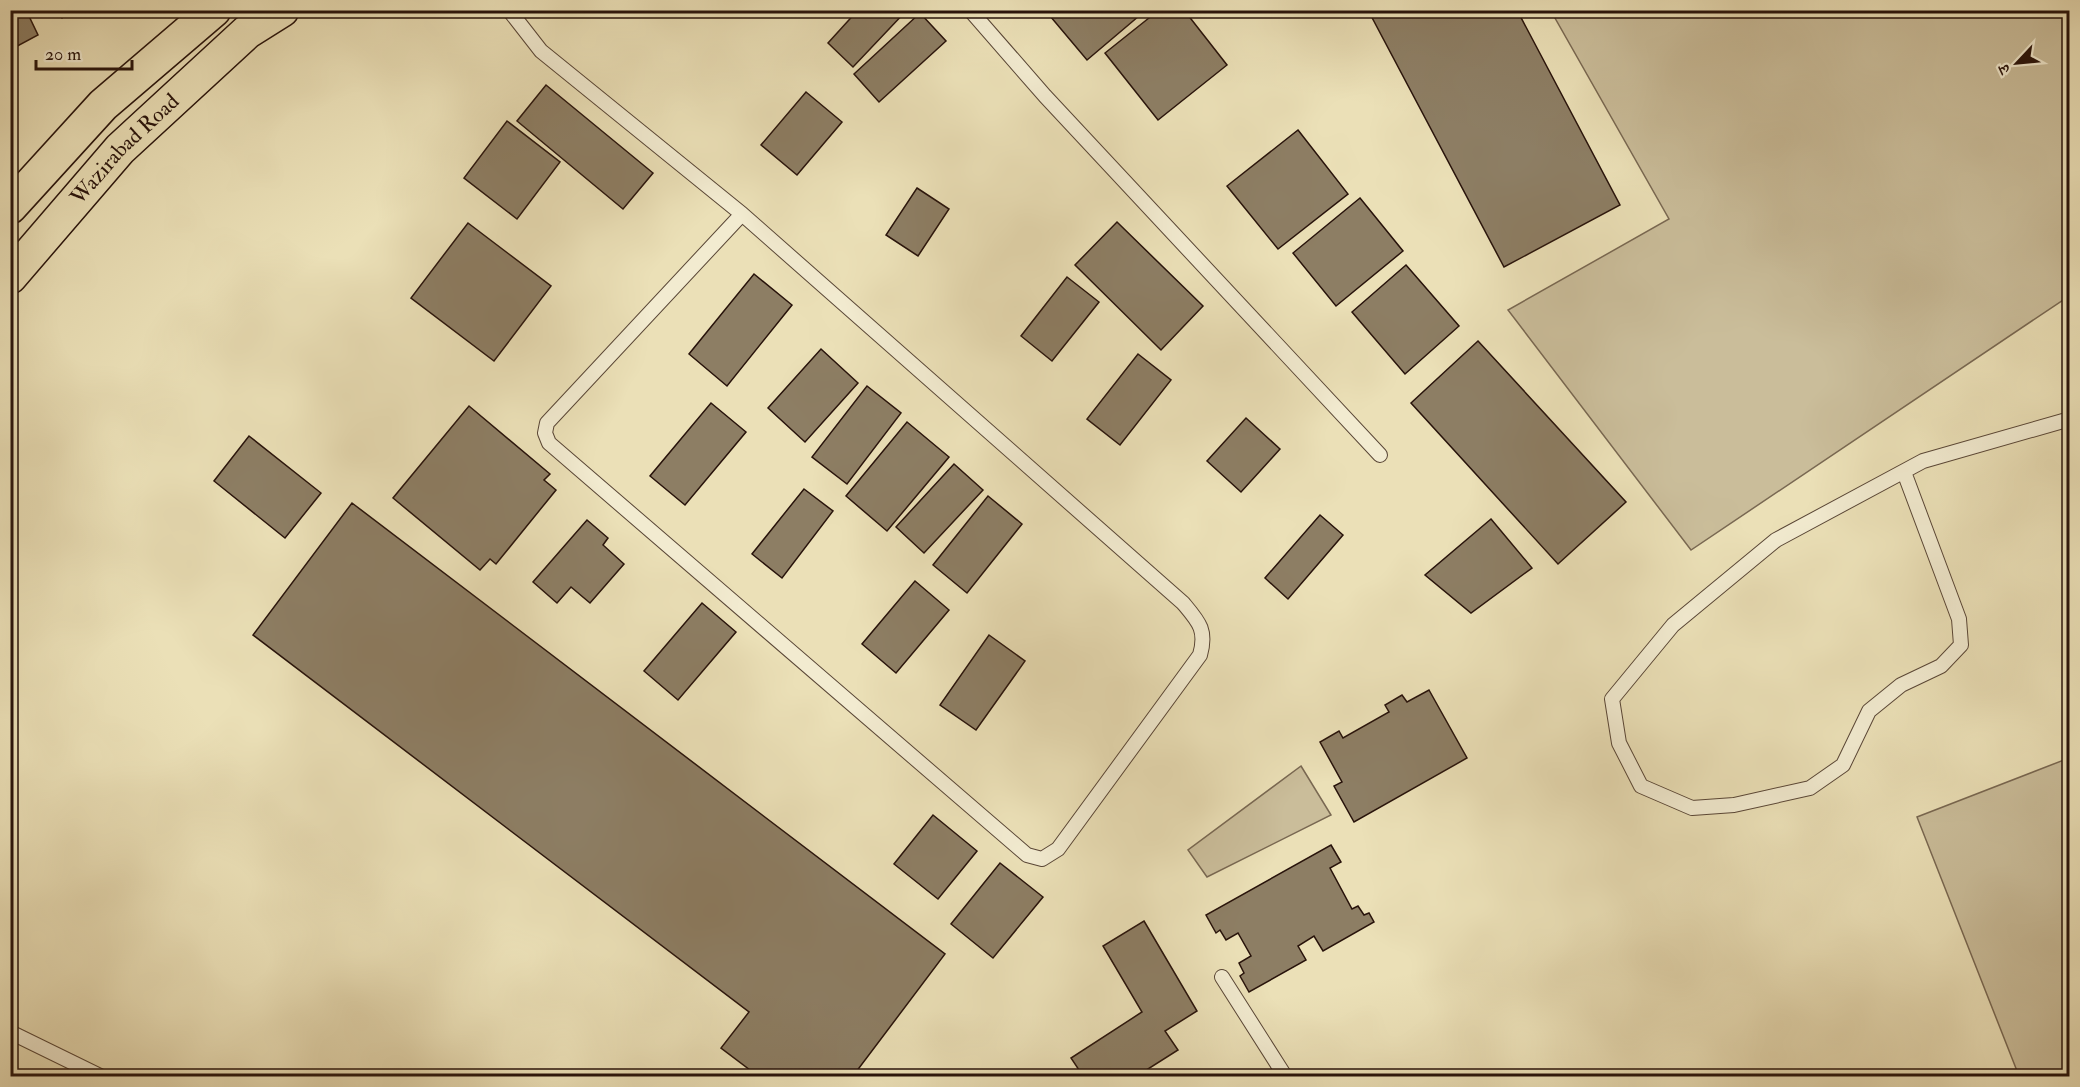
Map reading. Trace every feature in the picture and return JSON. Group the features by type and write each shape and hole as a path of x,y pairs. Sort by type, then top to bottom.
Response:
{"highway":[{"name":"Wazirabad Road","path":"10,207 104,105 214,10"},
{"name":"Wazirabad Road","path":"10,277 120,149 247,32 282,10"}],"lane":[{"path":"509,10 541,51 742,214 1174,596 1197,619 1205,638 1200,655 1058,849 1042,859 1027,855 549,443 545,433 547,423 742,214"},
{"path":"970,10 1045,96 1380,455"},
{"path":"1904,471 1959,619 1961,645 1941,666 1900,685 1869,711 1843,765 1810,788 1734,805 1692,808 1641,786 1619,743 1612,699 1673,625 1776,540 1904,471 1923,461 2070,419"},
{"path":"1222,977 1285,1077"},
{"path":"10,1032 100,1077"}],"shaded area":[{"path":"1551,11 2069,11 2069,296 1691,550 1508,310 1669,219"},
{"path":"2069,758 2069,1076 2019,1076 1917,817"},
{"path":"1301,766 1331,815 1207,877 1188,850"}],"building":[{"path":"10,10 26,10 38,35 10,50"},
{"path":"57,10 73,10 62,18"},
{"path":"858,10 907,10 853,67 828,43"},
{"path":"1045,10 1146,10 1087,60"},
{"path":"1159,10 1184,10 1227,65 1158,120 1105,53"},
{"path":"1368,10 1517,10 1620,205 1504,267"},
{"path":"920,13 946,41 879,102 854,74"},
{"path":"546,85 653,173 623,209 517,121"},
{"path":"806,92 842,122 797,175 761,145"},
{"path":"507,121 560,162 517,219 464,178"},
{"path":"1298,130 1348,194 1278,249 1227,186"},
{"path":"917,188 949,209 918,256 886,235"},
{"path":"1360,198 1403,251 1336,306 1293,253"},
{"path":"1117,222 1203,306 1161,350 1075,265"},
{"path":"468,223 551,286 494,361 411,298"},
{"path":"1406,265 1459,326 1405,374 1352,312"},
{"path":"754,274 792,305 727,386 689,354"},
{"path":"1067,277 1099,302 1052,361 1021,336"},
{"path":"1478,341 1626,502 1558,564 1411,403"},
{"path":"821,349 858,383 805,442 768,408"},
{"path":"1138,354 1171,380 1120,445 1087,419"},
{"path":"867,386 901,413 847,484 812,457"},
{"path":"711,403 746,432 685,505 650,476"},
{"path":"469,406 550,474 544,480 556,490 496,564 490,559 480,570 393,498"},
{"path":"1246,418 1280,449 1241,492 1207,461"},
{"path":"907,422 949,457 887,531 846,496"},
{"path":"249,436 321,493 285,538 214,481"},
{"path":"954,464 983,490 924,553 896,527"},
{"path":"804,489 833,511 782,578 752,554"},
{"path":"988,496 1022,524 967,593 933,565"},
{"path":"352,503 945,954 853,1076 758,1076 721,1048 749,1012 253,635"},
{"path":"1320,515 1343,535 1288,599 1265,578"},
{"path":"1491,519 1532,568 1471,613 1425,575"},
{"path":"587,520 608,538 603,545 624,564 590,603 571,587 557,603 533,582"},
{"path":"915,581 949,610 896,673 862,644"},
{"path":"702,603 736,632 678,700 644,671"},
{"path":"989,635 1025,661 976,730 940,705"},
{"path":"1429,690 1467,758 1354,822 1334,786 1342,782 1320,742 1339,731 1343,738 1389,712 1385,705 1402,695 1407,702"},
{"path":"933,815 977,851 938,899 894,864"},
{"path":"1331,845 1341,862 1330,868 1352,909 1358,906 1364,915 1369,913 1374,922 1323,951 1314,936 1298,946 1306,960 1249,992 1240,976 1244,973 1239,963 1251,956 1238,933 1226,940 1220,930 1216,933 1206,915"},
{"path":"1000,863 1043,897 993,958 951,924"},
{"path":"1144,921 1197,1011 1165,1031 1178,1050 1137,1076 1083,1076 1071,1058 1142,1012 1103,946"}]}
